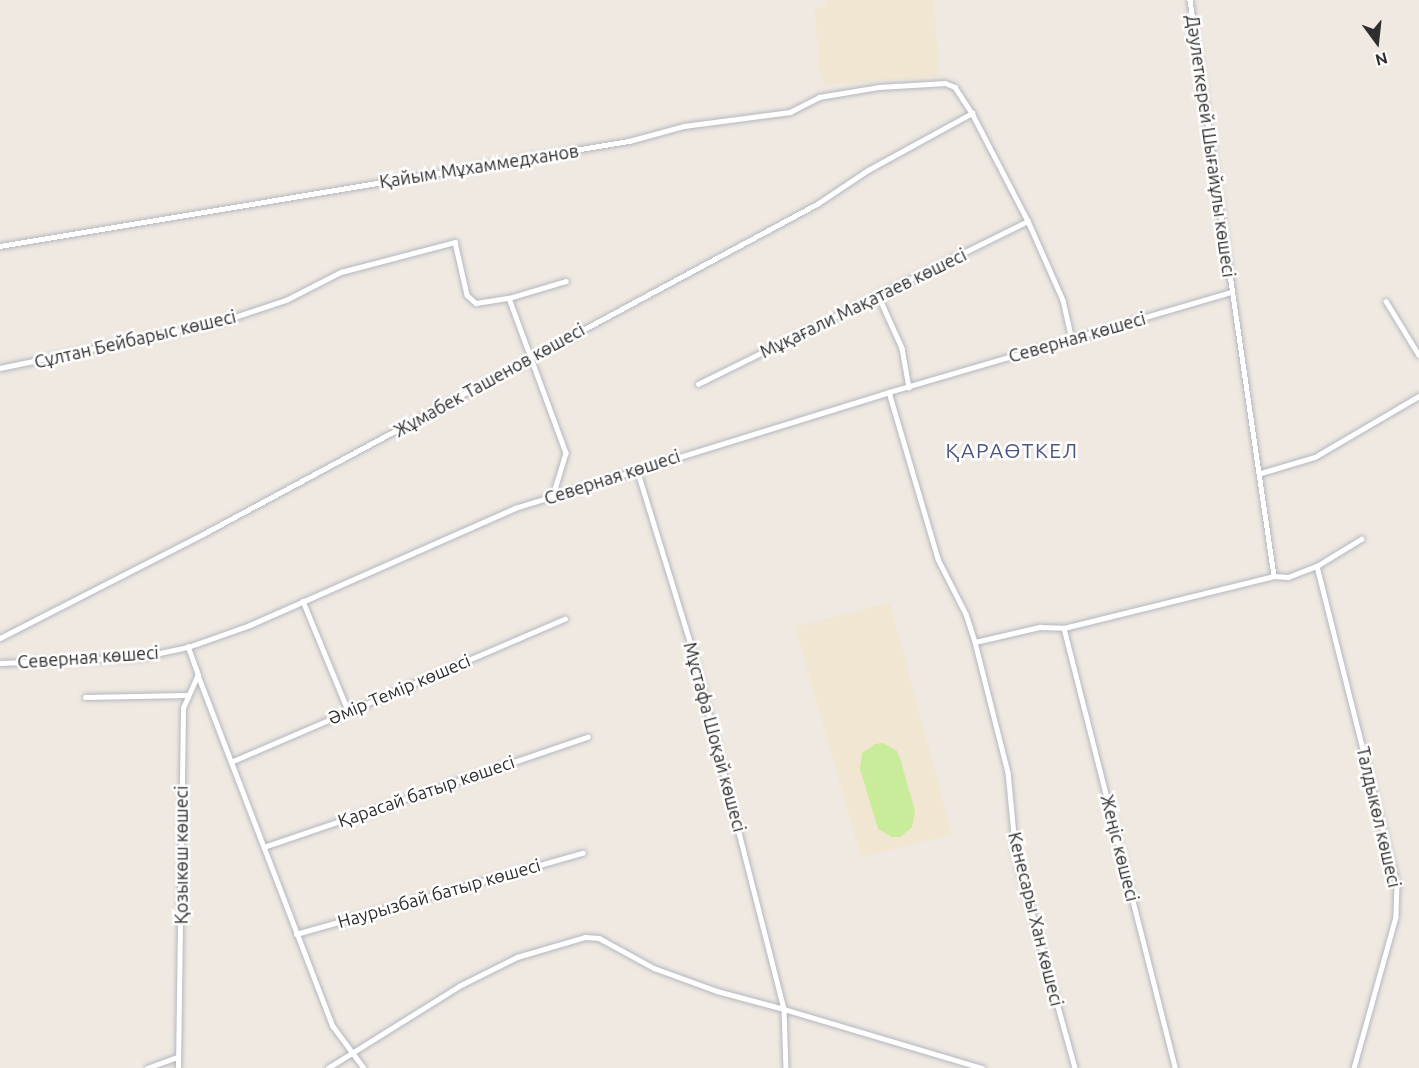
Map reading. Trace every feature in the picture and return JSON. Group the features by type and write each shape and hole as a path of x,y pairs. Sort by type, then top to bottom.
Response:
{"street":[{"name":"Дәулеткерей Шығайұлы көшесі","path":"1190,0 1232,268 1230,292 1261,473 1274,576"},
{"name":"Қайым Мұхаммедханов","path":"0,246 629,141 684,126 790,112 819,97 879,87 945,83 955,87 972,113"},
{"path":"972,113 1028,221 1062,300 1072,340"},
{"name":"Жұмабек Ташенов көшесі","path":"0,638 205,533 817,204 868,170 972,113"},
{"name":"Мұқағали Мақатаев көшесі","path":"698,384 879,297 1028,221"},
{"name":"Сұлтан Бейбарыс көшесі","path":"0,368 220,322 286,300 332,275 455,242 467,295 476,303 509,298"},
{"path":"553,496 566,453 509,298 566,281"},
{"name":"Северная көшесі","path":"0,663 141,657 188,647 250,626 515,508 889,392 1230,292"},
{"path":"879,297 902,348 909,387"},
{"path":"1386,301 1419,355"},
{"name":"Кенесары Хан көшесі","path":"889,392 938,559 966,615 975,642 1008,771 1016,855 1076,1068"},
{"path":"1261,473 1315,457 1419,396"},
{"name":"Мұстафа Шоқай көшесі","path":"637,469 692,648 784,1009 786,1068"},
{"path":"975,642 1040,627 1064,628 1274,576 1288,578 1317,566 1361,539"},
{"name":"Талдыкөл көшесі","path":"1317,566 1397,885 1396,917 1354,1068"},
{"path":"303,601 348,710"},
{"name":"Әмір Темір көшесі","path":"233,761 565,619"},
{"name":"Жеңіс көшесі","path":"1064,628 1175,1068"},
{"path":"188,647 333,1026 364,1068"},
{"name":"Қозыкөш көшесі","path":"178,1068 181,773 186,695 198,675"},
{"path":"85,697 186,695"},
{"name":"Қарасай батыр көшесі","path":"264,847 588,737"},
{"name":"Наурызбай батыр көшесі","path":"296,934 583,853"},
{"path":"328,1068 459,986 517,957 585,937 599,938 654,968 717,991 982,1068"},
{"path":"147,1068 178,1058"}],"shaded area":[{"path":"826,0 934,0 939,76 824,85 819,69 815,8 826,6"},
{"path":"890,603 952,834 861,857 795,627"}],"green space":[{"path":"883,743 897,751 915,811 912,827 900,837 892,837 878,829 860,769 862,753 875,744"}],"district":[{"name":"ҚАРАӨТКЕЛ","path":"1012,450"}]}
